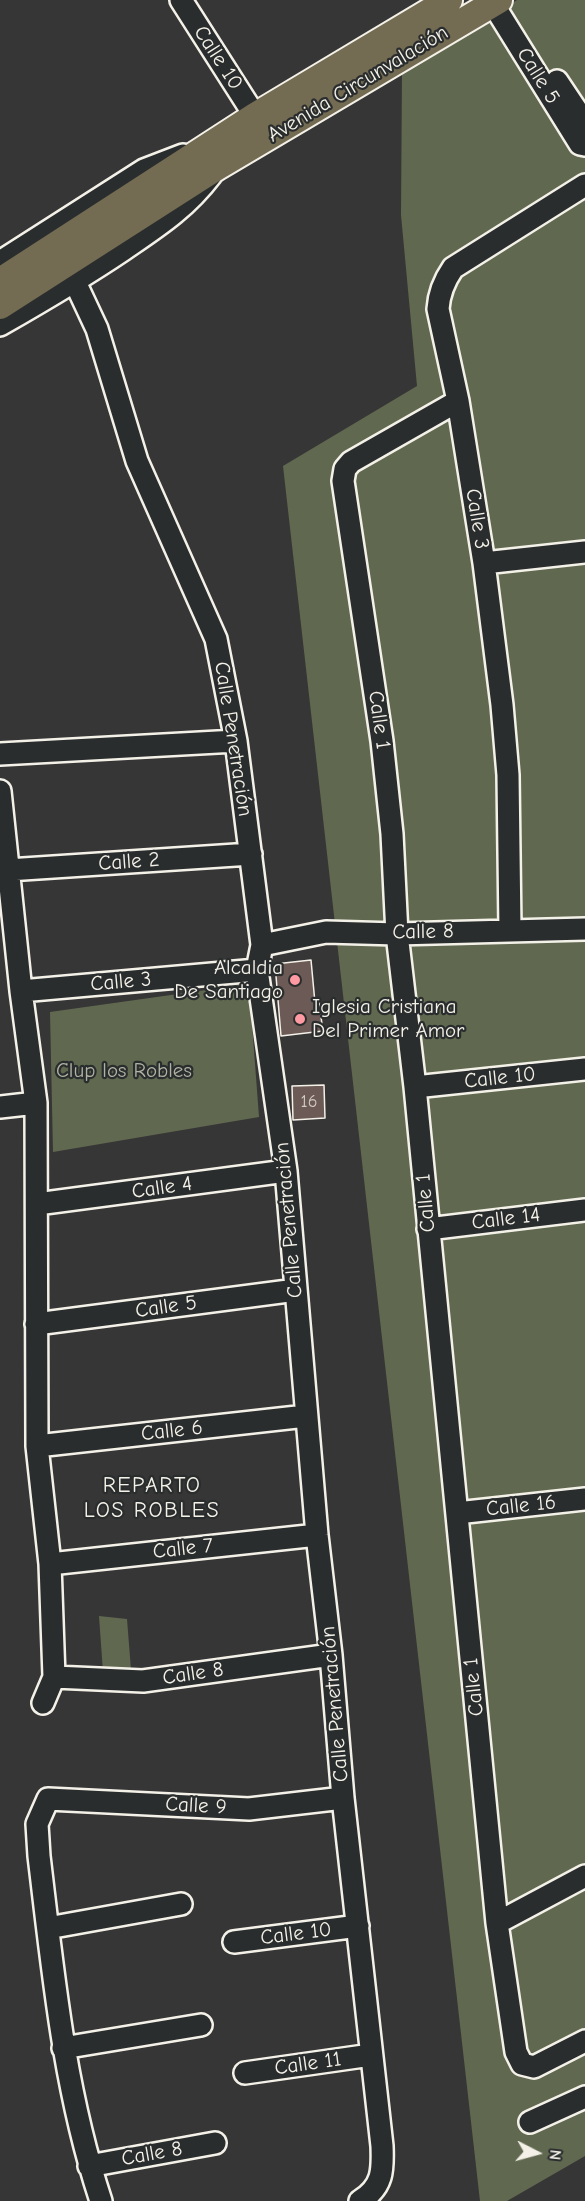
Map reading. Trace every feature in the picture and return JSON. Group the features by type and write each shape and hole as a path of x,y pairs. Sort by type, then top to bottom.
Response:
{"main road":[{"name":"Avenida Circunvalación","path":"0,306 209,159 255,116 449,0"},
{"name":"Avenida Circunvalación","path":"0,281 209,159 499,1"}],"street":[{"name":"Calle 10","path":"181,0 255,116"},
{"name":"Calle 5","path":"499,1 585,123"},
{"name":"Calle 5","path":"499,1 580,144 585,146"},
{"name":"Avenida Circunvalación","path":"0,262 144,170 169,159 209,159 194,197 170,218 75,282 0,325"},
{"name":"Calle 3","path":"510,930 508,775 484,563 458,401 438,309 440,290 453,268 585,185"},
{"name":"Calle Penetración","path":"75,282 97,329 137,461 216,639 236,741 262,945 257,970 286,1171 317,1535 382,2146 382,2168 377,2186 360,2201"},
{"name":"Calle 1","path":"458,401 351,462 345,470 343,481 382,741 392,834 397,934 415,1087 497,1923 516,2052 519,2061 526,2066 534,2067 585,2041"},
{"path":"484,563 585,552"},
{"path":"0,754 236,741"},
{"path":"0,791 21,991 36,1103 37,1446 50,1564 54,1677 43,1703"},
{"name":"Calle 2","path":"8,870 251,854"},
{"name":"Calle 8","path":"262,945 326,932 397,934 585,929"},
{"name":"Calle 3","path":"21,991 257,970"},
{"name":"Calle 10","path":"415,1087 585,1069"},
{"path":"0,1107 36,1103"},
{"name":"Calle 4","path":"37,1204 286,1171"},
{"name":"Calle 14","path":"428,1229 585,1209"},
{"name":"Calle 5","path":"36,1324 296,1290"},
{"name":"Calle 6","path":"37,1446 306,1416"},
{"name":"Calle 16","path":"457,1513 585,1499"},
{"name":"Calle 7","path":"50,1564 317,1535"},
{"name":"Calle 8","path":"54,1677 143,1681 331,1655"},
{"name":"Calle 9","path":"48,1928 37,1824 48,1799 249,1809 344,1798"},
{"path":"497,1923 585,1876"},
{"path":"101,2201 90,2166 63,2048 48,1928 181,1904"},
{"name":"Calle 10","path":"234,1942 358,1926"},
{"path":"63,2048 201,2025"},
{"name":"Calle 11","path":"245,2073 371,2055"},
{"path":"530,2122 585,2097"},
{"name":"Calle 8","path":"90,2166 215,2143"}],"green space":[{"path":"517,0 585,0 585,2156 507,2201 480,2201 283,466 417,386 401,215 402,72"},
{"name":"Clup los Robles","path":"249,984 259,1117 53,1152 50,1012"},
{"path":"99,1616 127,1619 131,1670 103,1672"}],"building":[{"path":"311,960 315,1003 319,1003 323,1031 281,1036 275,964"},
{"path":"324,1085 325,1118 293,1120 292,1086"}],"place":[{"name":"Alcaldia De Santiago","path":"295,980"},
{"name":"Iglesia Cristiana Del Primer Amor","path":"300,1019"}],"district":[{"name":"REPARTO LOS ROBLES","path":"152,1498"}]}
